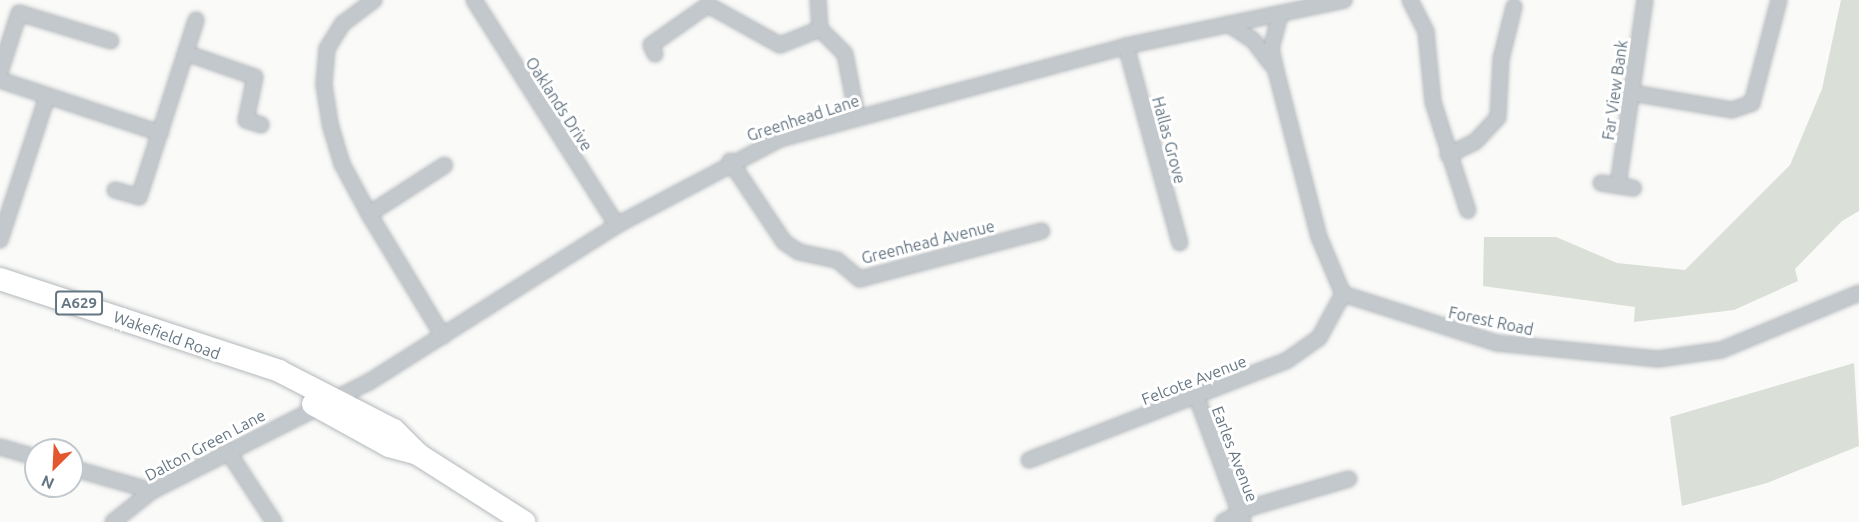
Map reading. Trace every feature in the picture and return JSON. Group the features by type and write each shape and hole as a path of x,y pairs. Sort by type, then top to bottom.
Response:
{"highway":[{"name":"Wakefield Road","path":"0,279 231,358 279,371 327,403 394,430 419,455 524,522"}],"street":[{"path":"374,0 343,23 327,49 324,85 342,164 369,214 443,336"},
{"name":"Oaklands Drive","path":"474,0 617,225"},
{"path":"818,0 820,29 845,54 857,116"},
{"name":"Greenhead Lane","path":"327,403 443,336 617,225 730,161 857,116 1126,46 1344,0"},
{"path":"1410,0 1426,32 1432,102 1468,211"},
{"name":"Far View Bank","path":"1618,185 1645,0"},
{"path":"1632,93 1732,110 1752,103 1779,0"},
{"path":"655,54 651,45 708,5 780,45 820,29"},
{"path":"1448,155 1474,142 1498,117 1501,59 1514,7"},
{"path":"0,72 19,12 111,41"},
{"path":"1280,15 1271,48 1276,71 1319,237 1343,294"},
{"path":"115,190 139,197 196,20"},
{"path":"1228,24 1253,40 1276,71"},
{"name":"Hallas Grove","path":"1126,46 1180,243"},
{"path":"186,53 255,77 246,120 261,125"},
{"path":"0,80 160,133"},
{"path":"0,240 46,97"},
{"name":"Greenhead Avenue","path":"730,161 784,242 799,252 837,260 860,279 1042,231"},
{"path":"369,214 445,165"},
{"path":"1601,183 1634,188"},
{"name":"Forest Road","path":"1343,294 1497,343 1658,360 1721,350 1859,293"},
{"name":"Felcote Avenue","path":"1029,460 1197,398 1304,350 1331,322 1343,294"},
{"name":"Earles Avenue","path":"1197,398 1242,519"},
{"name":"Dalton Green Lane","path":"113,522 152,491 227,450 327,403"},
{"path":"0,447 24,454"},
{"path":"227,450 251,494 274,522"},
{"path":"84,471 152,491"},
{"path":"1223,522 1242,519 1248,508 1349,479"}],"shaded area":[{"path":"1841,0 1859,0 1859,211 1842,221 1795,269 1798,281 1734,310 1634,322 1635,307 1483,286 1484,237 1556,237 1617,263 1685,270 1790,165 1822,89"},
{"path":"1854,363 1859,446 1767,483 1682,506 1670,417"}]}
